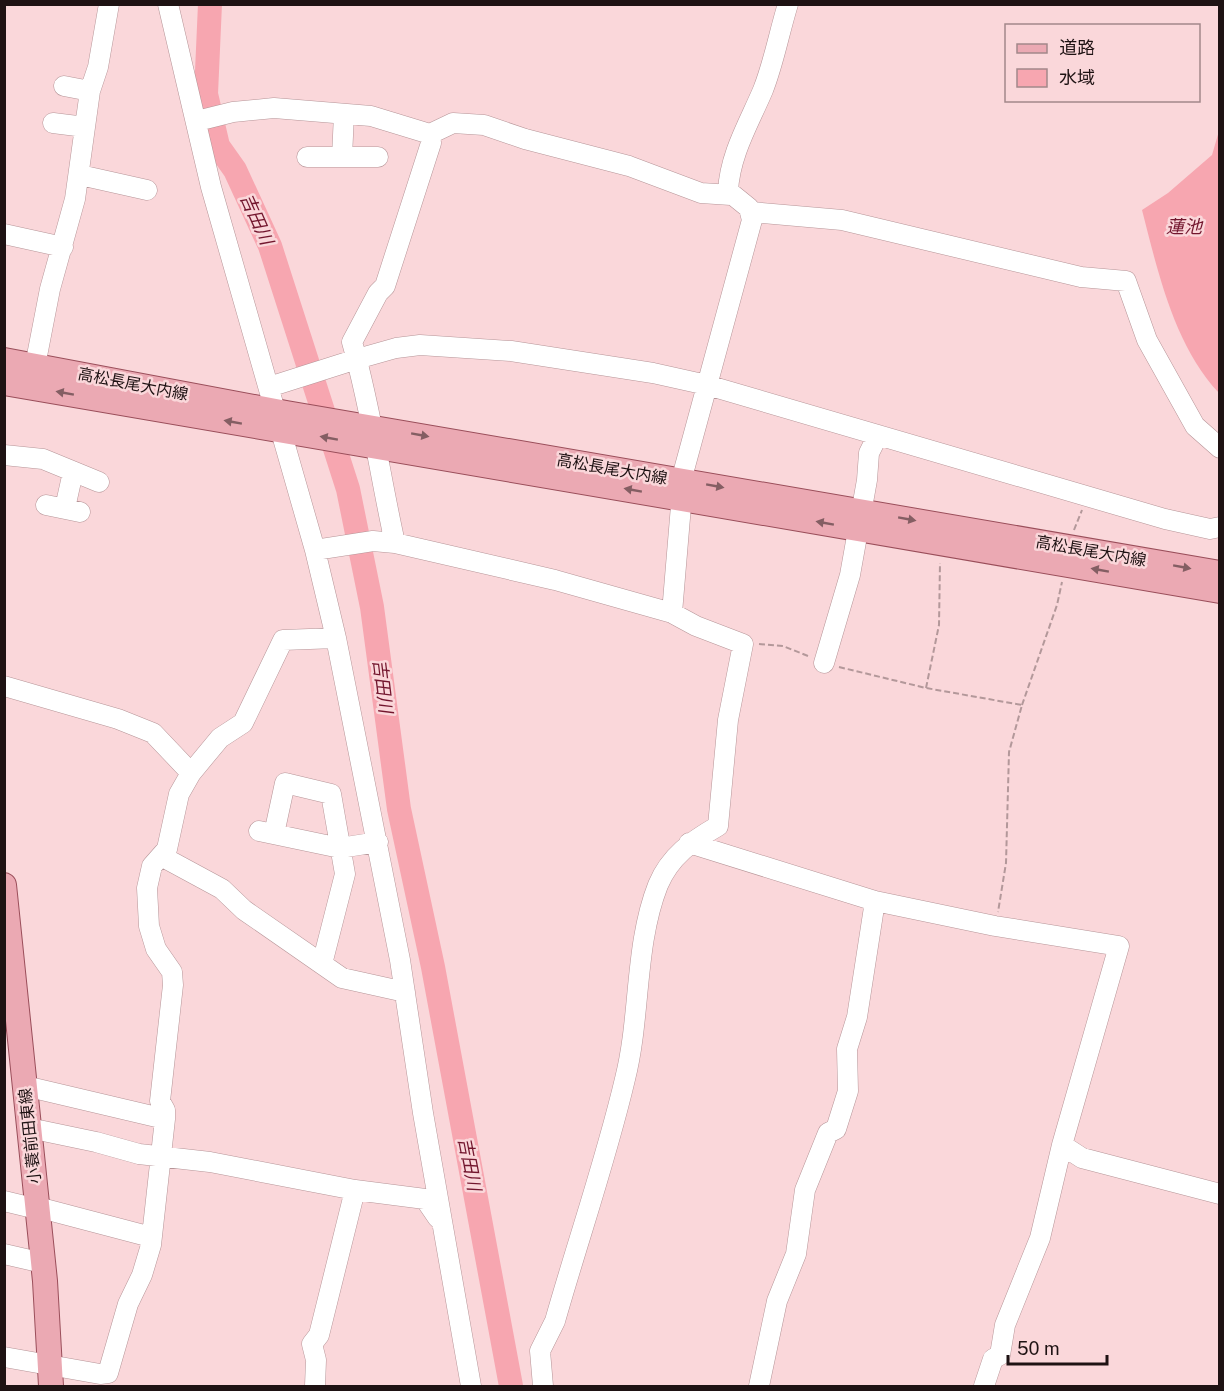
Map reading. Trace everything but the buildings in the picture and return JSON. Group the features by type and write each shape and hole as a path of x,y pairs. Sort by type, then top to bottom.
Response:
{"main road":[{"name":"高松長尾大内線","path":"4,360 283,421"},
{"name":"高松長尾大内線","path":"4,383 283,421 682,489 860,520 1220,591"},
{"name":"高松長尾大内線","path":"860,520 1220,573"},
{"name":"小蓑前田東線","path":"4,885 43,1263 51,1376"}],"street":[{"path":"35,366 50,289 63,247 80,174 90,91 98,67 109,4"},
{"path":"168,4 201,120 211,187 276,385 336,638 378,842 471,1386"},
{"path":"731,195 728,190 728,179 735,152 763,89 788,4"},
{"path":"64,86 90,91"},
{"path":"201,120 233,112 274,108 371,116 430,134 453,123 484,125 525,139 629,166 701,193 731,195 740,199 751,212 750,229 707,386 682,489 672,613"},
{"path":"342,157 344,114"},
{"path":"53,123 85,127"},
{"path":"395,543 350,361 352,342 378,293 385,286 431,143 430,134"},
{"path":"307,157 378,157"},
{"path":"80,174 147,190"},
{"path":"751,212 842,220 1081,277 1126,281 1147,340 1196,426 1220,448"},
{"path":"4,234 63,247"},
{"path":"276,385 396,348 446,346 535,355 653,373 707,386 1165,519 1209,529 1220,527"},
{"path":"824,663 850,575 869,453 878,435"},
{"path":"4,455 43,459 99,482"},
{"path":"46,505 73,510 73,472"},
{"path":"315,550 374,541 395,543 555,580 672,613 696,626 743,644 728,720 718,826 689,843 669,865 658,886 644,942 626,1077 555,1321 540,1351 543,1386"},
{"path":"4,1357 51,1376 108,1373 128,1305 142,1275 151,1237 165,1119 165,1110 160,1101 172,972 156,949 149,926 147,888 152,866 167,849 179,794 191,773 220,738 243,723 283,640 336,638"},
{"path":"4,686 118,719 153,733 191,773"},
{"path":"322,964 345,874 340,848 331,794 285,783 267,832 340,848 378,842"},
{"path":"689,843 875,901 996,926 1119,946 1062,1145 1040,1238 1005,1325 1000,1355 993,1359 984,1386"},
{"path":"161,856 222,889 244,910 342,978 405,992"},
{"path":"759,1386 777,1302 796,1254 808,1182 828,1133 836,1129 848,1091 847,1049 857,1017 875,901"},
{"path":"25,1086 165,1119"},
{"path":"29,1128 159,1157 210,1162 355,1190 425,1199 442,1223"},
{"path":"1062,1145 1082,1158 1220,1194"},
{"path":"315,1386 316,1360 312,1344 319,1335 355,1190"},
{"path":"4,1201 151,1237"},
{"path":"4,1254 43,1263"}],"path":[{"path":"1071,539 1088,496"},
{"path":"940,553 939,625 926,688 1022,705"},
{"path":"996,926 1006,863 1009,752 1022,705 1057,605 1063,574"}],"water":[{"name":"蓮池","path":"1219,131 1220,393 1203,374 1179,330 1154,258 1142,210 1168,193 1212,155"}],"waterway":[{"name":"吉田川","path":"210,4 206,94 218,146 235,170 270,246 348,489 372,607 399,809 433,967 511,1386"}]}
